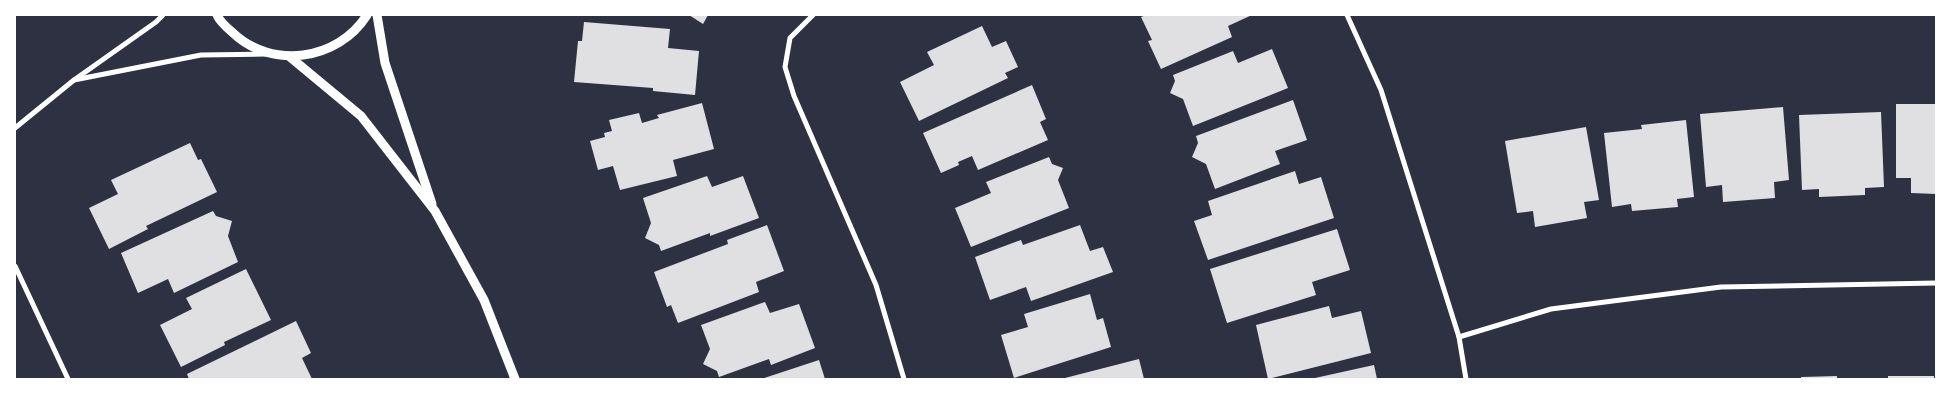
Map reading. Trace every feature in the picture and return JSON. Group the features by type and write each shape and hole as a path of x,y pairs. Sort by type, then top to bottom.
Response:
{"street":[{"path":"15,128 74,80 156,22 163,15"},
{"path":"216,15 242,42 269,54"},
{"path":"74,80 201,56 269,54 290,57 317,53 341,42 361,24 367,15"},
{"path":"377,15 384,63 435,211"},
{"path":"813,15 790,38 785,67 794,96 876,284 904,379"},
{"path":"1347,15 1380,90 1459,337 1466,379"},
{"path":"290,57 361,116 435,211 484,300 515,379"},
{"path":"15,266 68,379"},
{"path":"1459,337 1551,309 1721,287 1936,282"}],"building":[{"path":"689,15 708,15 703,24"},
{"path":"1146,15 1252,15 1228,26 1232,37 1161,69 1148,41 1152,40 1141,17"},
{"path":"584,22 670,29 668,48 699,51 695,95 653,91 653,88 574,82 578,41 582,41"},
{"path":"982,26 992,47 1006,41 1018,67 1005,73 1008,78 919,121 900,82 934,65 927,52"},
{"path":"1272,49 1288,88 1193,126 1183,99 1170,93 1175,81 1173,75 1233,51 1238,63"},
{"path":"1032,85 1046,119 1040,122 1048,140 978,170 972,156 958,162 959,165 941,173 923,133"},
{"path":"1293,100 1307,140 1275,151 1280,164 1215,189 1206,164 1192,157 1198,143 1196,136"},
{"path":"702,103 714,149 673,160 677,176 620,190 613,166 598,170 590,141 605,137 604,133 612,131 609,120 639,113 642,123 659,118 657,115"},
{"path":"1896,104 1936,104 1936,194 1911,193 1911,178 1896,178"},
{"path":"1783,107 1789,180 1774,182 1775,198 1723,202 1722,185 1706,187 1700,114"},
{"path":"1881,112 1884,187 1865,188 1865,195 1819,197 1819,189 1802,190 1799,115"},
{"path":"1686,120 1694,197 1677,199 1678,207 1632,211 1631,204 1612,207 1604,133 1642,129 1641,125"},
{"path":"1586,127 1599,200 1584,202 1587,218 1535,227 1533,211 1517,213 1505,141"},
{"path":"190,143 198,160 201,159 217,192 146,226 148,229 109,249 89,208 118,194 111,180"},
{"path":"1049,157 1052,164 1063,168 1058,180 1069,208 971,247 955,208 991,193 986,182"},
{"path":"1295,171 1299,184 1321,177 1334,218 1208,260 1194,221 1212,215 1208,201"},
{"path":"707,176 712,187 743,176 759,218 661,251 659,245 645,238 651,223 643,198"},
{"path":"213,211 216,216 232,221 228,236 238,262 174,293 168,279 138,293 121,253"},
{"path":"767,225 784,271 756,282 759,292 678,323 671,305 667,307 654,272 728,244 727,240"},
{"path":"1080,225 1090,251 1103,247 1113,272 1031,301 1026,287 990,300 975,257 1021,240 1023,245"},
{"path":"1337,229 1350,270 1312,282 1316,295 1227,323 1210,269"},
{"path":"246,269 271,320 224,342 225,345 181,367 160,325 192,309 186,298"},
{"path":"1090,294 1097,320 1103,318 1111,347 1014,378 1001,335 1028,327 1024,314"},
{"path":"765,302 770,313 799,304 815,348 771,365 769,359 719,377 717,371 703,364 710,349 701,325"},
{"path":"1329,306 1332,318 1361,311 1371,353 1268,379 1256,325"},
{"path":"296,321 311,353 302,358 312,379 189,379 187,374"},
{"path":"1139,359 1144,379 1065,379 1065,378"},
{"path":"819,360 825,379 761,379"},
{"path":"1374,365 1377,379 1315,379 1315,378"},
{"path":"1837,376 1837,379 1801,379 1801,377"},
{"path":"1888,376 1934,376 1934,379 1888,379"}]}
